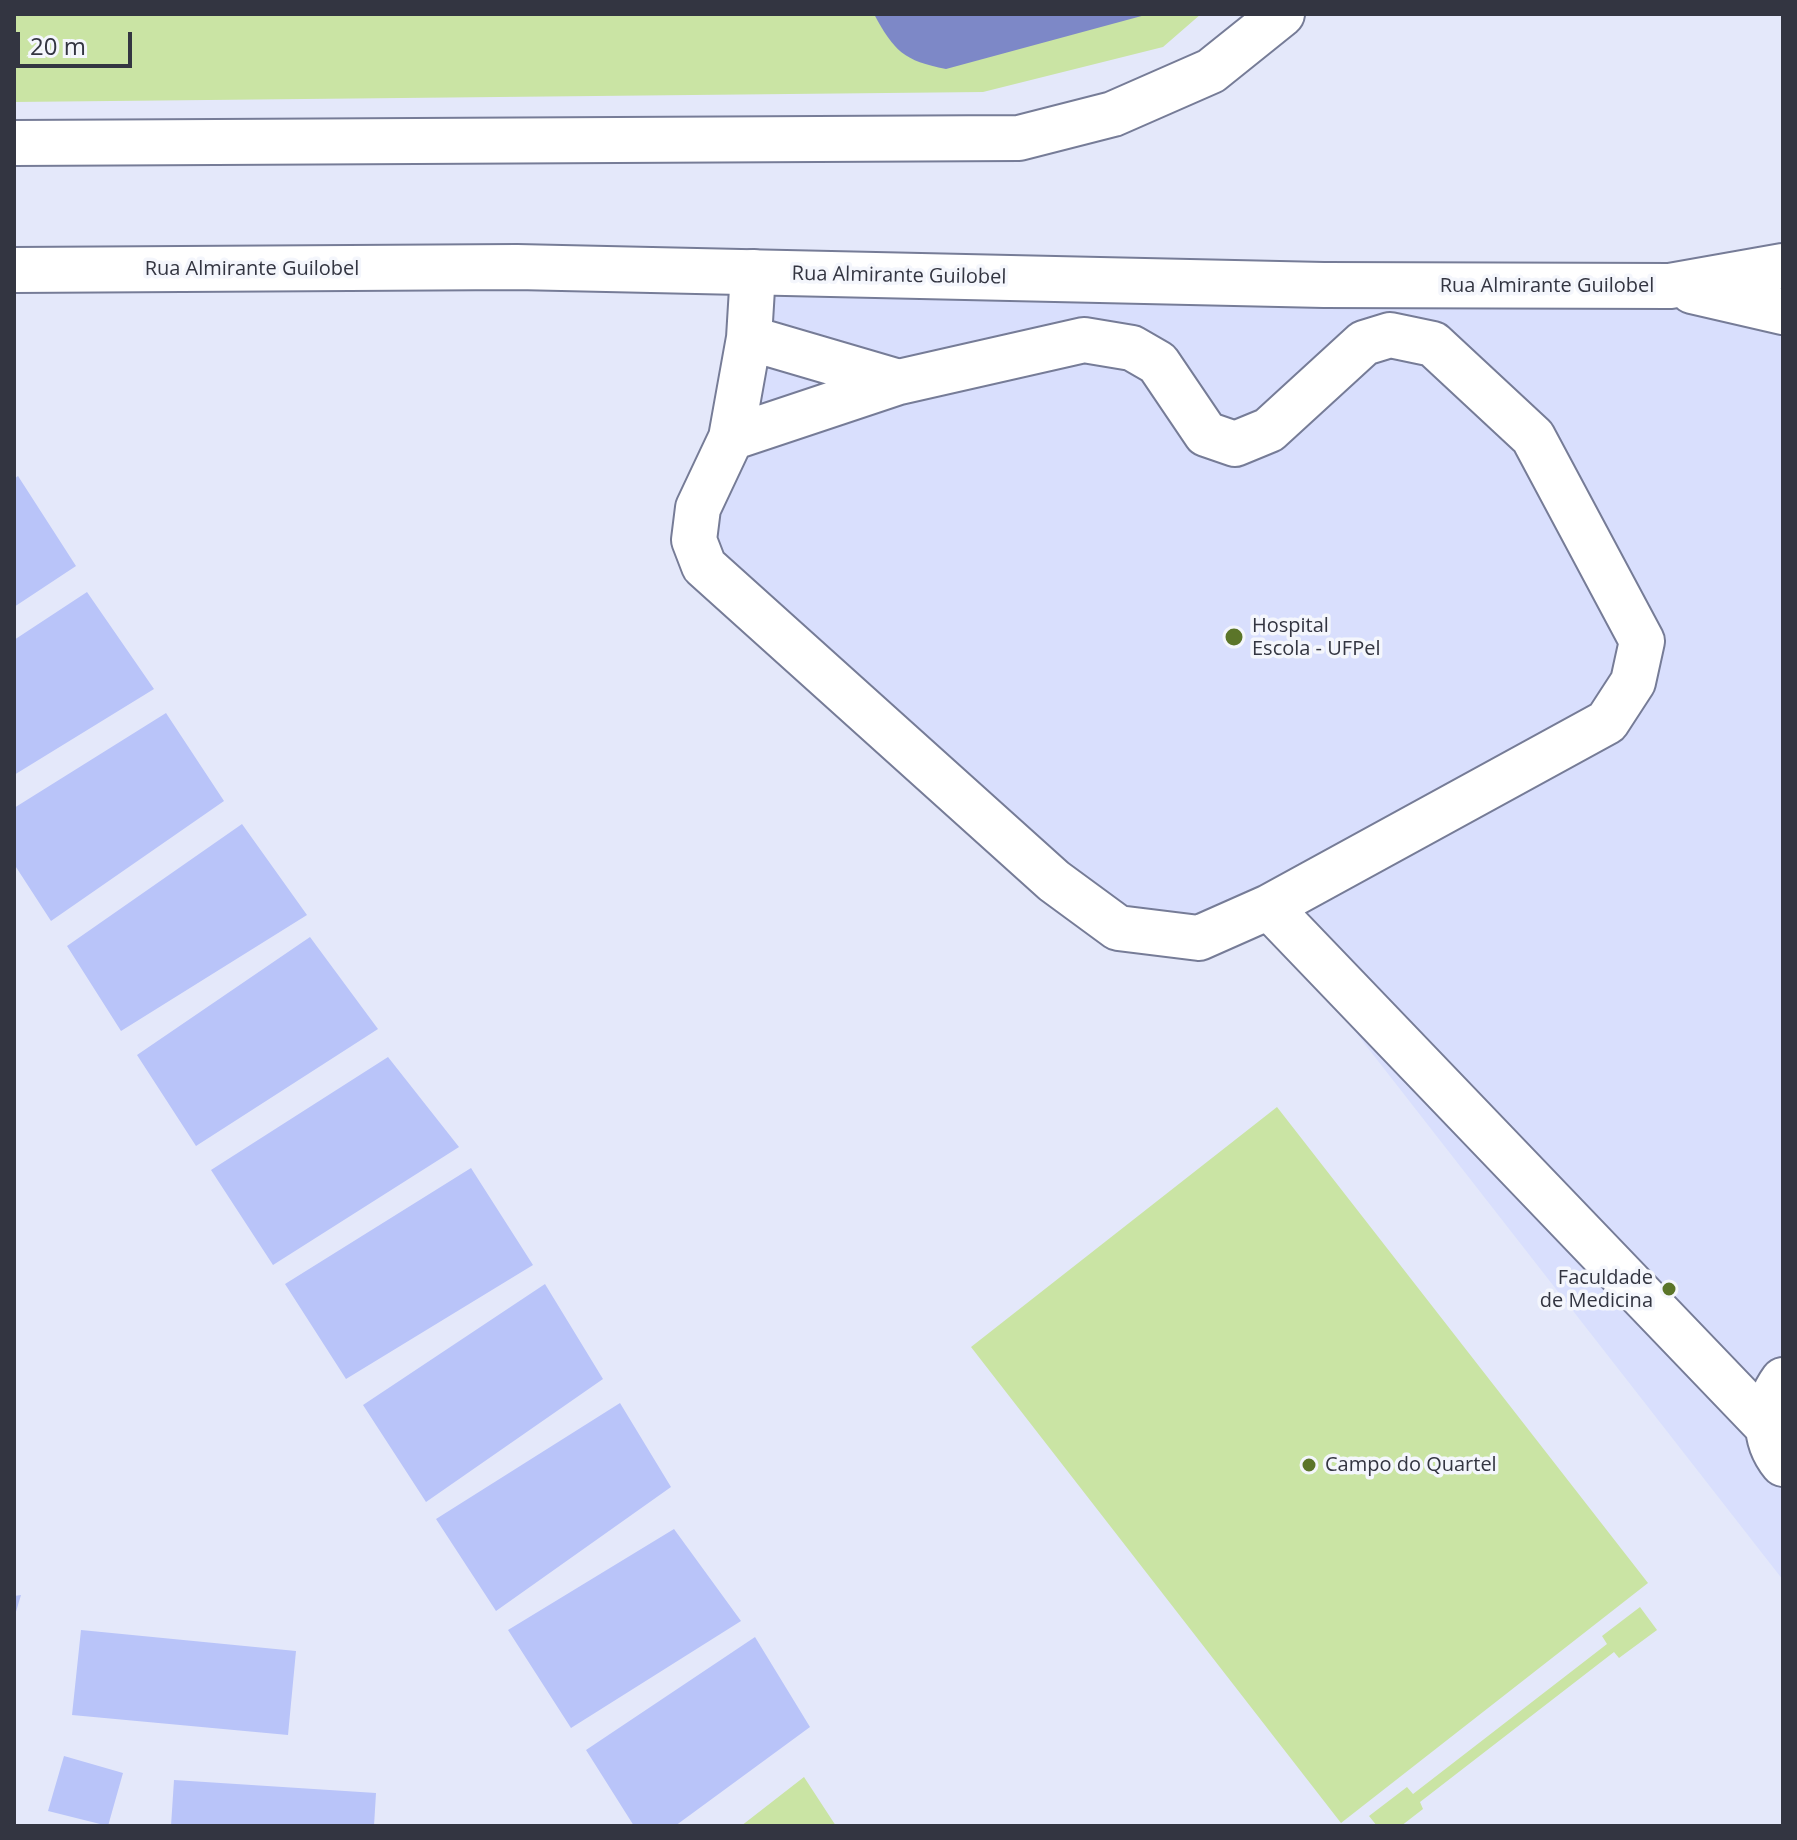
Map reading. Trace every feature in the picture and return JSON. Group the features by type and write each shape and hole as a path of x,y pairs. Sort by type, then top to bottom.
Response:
{"main road":[{"path":"14,143 1019,138 1113,114 1211,71 1282,14"},
{"name":"Rua Almirante Guilobel","path":"14,270 517,267 1324,285 1670,286 1783,266"},
{"path":"731,438 899,382 1084,340 1132,348 1158,363 1206,434 1235,444 1269,430 1364,343 1390,335 1433,344 1533,437 1642,641 1633,682 1607,722 1269,907 1199,938 1118,928 1054,881 704,566 694,540 698,508 731,438 749,338 753,272"},
{"path":"1670,286 1783,312"},
{"path":"749,338 899,382"},
{"path":"1269,907 1765,1424 1775,1454 1783,1464"},
{"path":"1765,1424 1783,1380"}],"shaded area":[{"name":"Hospital Escola - UFPel","path":"752,285 1661,302 1783,331 1783,1580 1261,911 1118,928 704,566"}],"green space":[{"path":"14,14 1201,14 1163,47 983,92 14,102"},
{"name":"Campo do Quartel","path":"1277,1107 1648,1583 1341,1823 971,1347"},
{"path":"1640,1607 1657,1630 1619,1658 1614,1652 1420,1802 1423,1809 1401,1826 1377,1826 1369,1816 1407,1787 1413,1794 1607,1644 1602,1636"},
{"path":"804,1777 836,1826 741,1826"}],"water":[{"path":"874,14 1149,14 946,69 910,58 894,46"}],"building":[{"path":"18,476 76,566 14,607 14,479"},
{"path":"87,592 154,689 14,775 14,640"},
{"path":"166,713 224,801 51,921 14,864 14,808"},
{"path":"242,824 307,915 121,1031 67,946"},
{"path":"310,937 378,1029 196,1146 137,1055"},
{"path":"388,1057 459,1147 273,1265 211,1170"},
{"path":"471,1168 533,1265 346,1379 285,1284"},
{"path":"545,1284 603,1379 426,1502 363,1405"},
{"path":"620,1403 671,1487 496,1611 436,1519"},
{"path":"674,1529 741,1621 571,1728 508,1630"},
{"path":"21,1595 15,1615 14,1615 14,1596"},
{"path":"81,1630 296,1651 288,1735 72,1715"},
{"path":"755,1637 810,1727 675,1826 634,1826 586,1750"},
{"path":"64,1756 123,1773 108,1826 48,1811"},
{"path":"174,1780 376,1793 374,1826 171,1826"}],"place":[{"name":"Hospital Escola - UFPel","path":"1234,637"},
{"name":"Faculdade de Medicina","path":"1669,1289"},
{"name":"Campo do Quartel","path":"1309,1465"}]}
